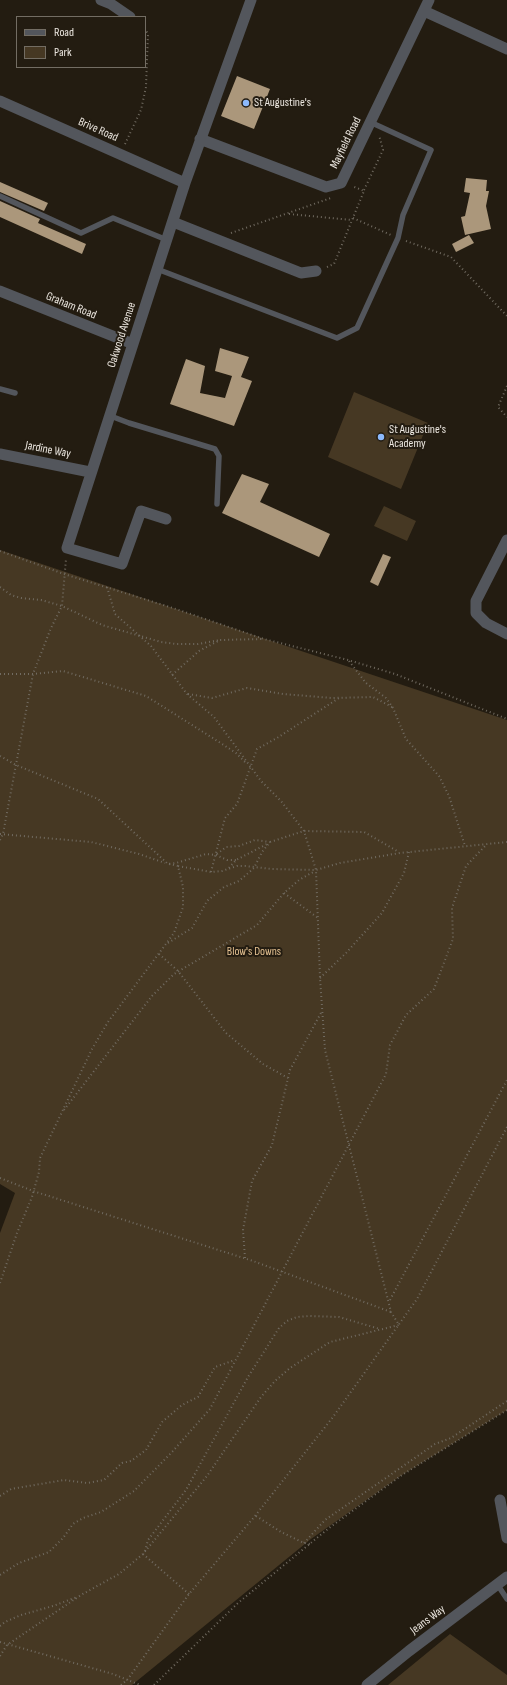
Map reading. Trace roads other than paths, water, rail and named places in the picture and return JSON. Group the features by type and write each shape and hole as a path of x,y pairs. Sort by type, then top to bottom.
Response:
{"street":[{"name":"Oakwood Avenue","path":"166,519 141,511 122,564 67,548 108,415 168,240 185,183 251,0"},
{"name":"Mayfield Road","path":"200,139 326,187 341,183 429,0"},
{"path":"108,1 129,16"},
{"path":"424,11 507,49"},
{"name":"Brive Road","path":"0,101 185,183"},
{"path":"173,222 301,273 316,271"},
{"name":"Graham Road","path":"0,291 133,344"},
{"name":"Jardine Way","path":"0,454 90,472"},
{"path":"507,540 476,601 476,613 486,623 507,634"},
{"path":"500,1500 507,1538"},
{"name":"Jeans Way","path":"367,1685 409,1651 507,1577"}],"lane":[{"path":"157,269 336,338 357,328 398,238 403,215 431,150 370,122"},
{"path":"0,196 81,233 113,218 168,240"},
{"path":"0,389 15,393"},
{"path":"108,415 215,450 219,456 217,504"},
{"path":"497,1584 507,1599"}],"place":[{"name":"St Augustine's","path":"246,103"},
{"name":"St Augustine's Academy","path":"381,437"}],"park label":[{"name":"Blow's Downs","path":"254,952"}]}
